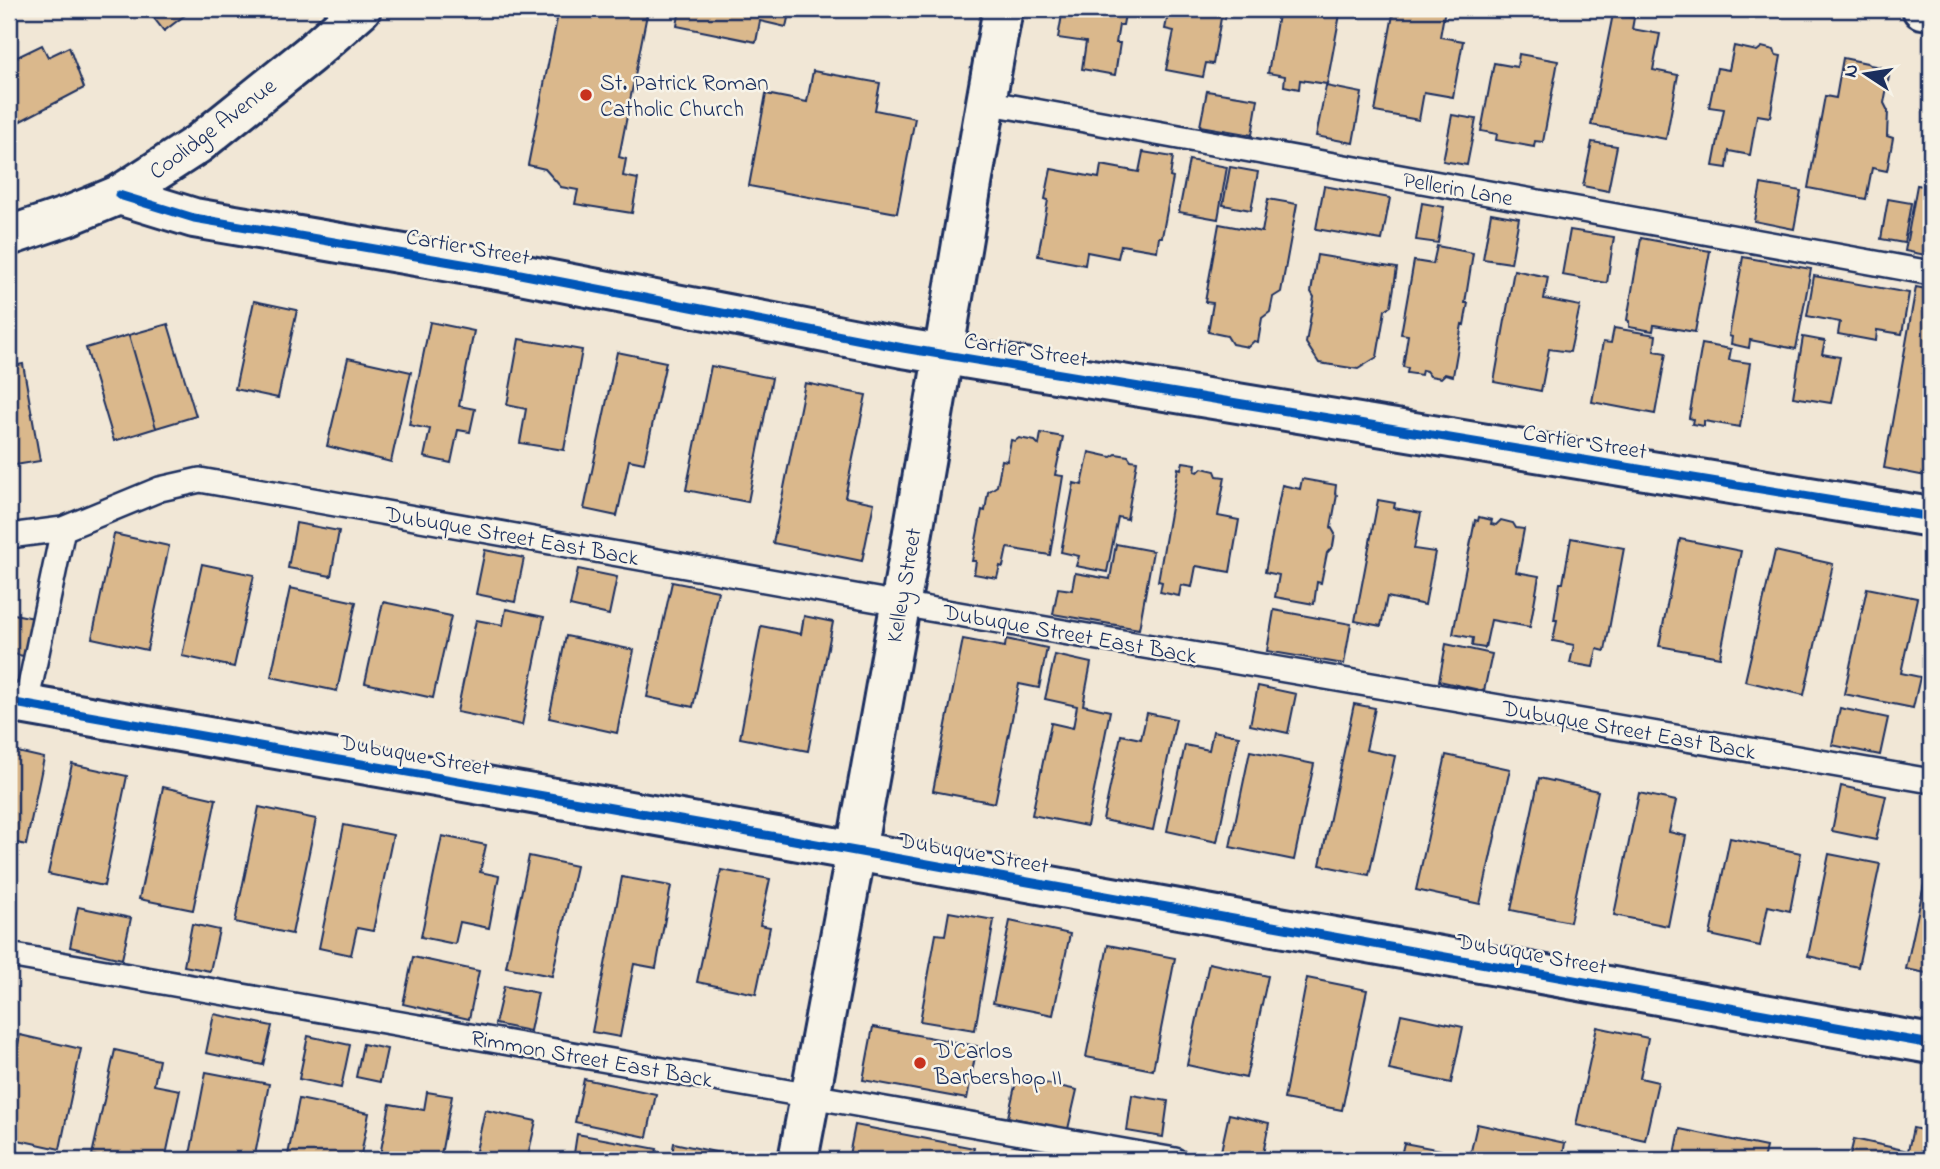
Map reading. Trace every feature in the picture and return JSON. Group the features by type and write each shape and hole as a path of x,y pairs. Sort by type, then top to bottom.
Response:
{"street":[{"name":"Coolidge Avenue","path":"9,236 119,195 198,144 310,54 361,9"},
{"name":"Kelley Street","path":"798,1160 900,604 1003,9"},
{"path":"1922,9 1931,10"},
{"name":"Cartier Street","path":"119,195 194,218 515,273 944,355 1931,517"},
{"name":"Dubuque Street","path":"18,704 1931,1044"}],"lane":[{"name":"Pellerin Lane","path":"985,102 1931,274"},
{"name":"Dubuque Street East Back","path":"9,536 63,529 160,489 200,480 900,604 1931,781"},
{"path":"18,704 63,529"},
{"name":"Rimmon Street East Back","path":"9,955 1175,1160"}],"building":[{"path":"147,9 193,9 164,31"},
{"name":"St. Patrick Roman Catholic Church","path":"559,9 648,9 619,157 626,159 623,176 638,179 632,213 575,204 578,190 561,187 545,169 528,165"},
{"path":"680,9 790,9 786,27 760,21 756,42 677,26"},
{"path":"1063,9 1126,9 1123,25 1119,25 1116,43 1120,43 1115,75 1082,69 1086,42 1058,38"},
{"path":"1169,9 1227,9 1225,19 1221,18 1213,64 1206,63 1203,77 1166,70 1174,31 1165,29"},
{"path":"1279,9 1341,9 1327,84 1300,80 1299,89 1284,86 1285,76 1268,73"},
{"path":"1394,9 1445,9 1440,37 1463,41 1453,97 1424,92 1419,120 1375,112"},
{"path":"1613,14 1634,18 1632,29 1660,34 1653,70 1678,75 1666,139 1591,125"},
{"path":"42,45 48,57 69,47 84,88 9,127 9,61"},
{"path":"1734,46 1757,51 1762,47 1774,50 1776,55 1781,56 1770,117 1757,115 1750,155 1729,151 1727,168 1713,166 1724,109 1709,107 1717,68 1729,70"},
{"path":"1519,54 1558,61 1543,142 1535,141 1534,147 1496,140 1497,134 1481,131 1494,63 1517,67"},
{"path":"1843,58 1880,67 1889,76 1884,103 1888,111 1887,136 1893,138 1887,171 1872,168 1866,199 1808,188 1825,96 1836,98"},
{"path":"813,71 880,83 875,110 915,118 897,213 749,186 766,94 807,102"},
{"path":"1326,86 1362,93 1353,143 1316,136"},
{"path":"1207,91 1258,99 1252,135 1200,126"},
{"path":"1452,115 1476,119 1467,165 1443,161"},
{"path":"1592,142 1617,146 1608,191 1583,186"},
{"path":"1143,152 1173,157 1170,177 1173,178 1157,251 1121,245 1118,258 1087,252 1085,265 1038,256 1051,169 1099,178 1101,165 1139,172"},
{"path":"1189,160 1227,167 1218,219 1179,212"},
{"path":"1230,167 1258,172 1251,210 1223,205"},
{"path":"1931,173 1931,256 1905,251 1917,185 1929,187"},
{"path":"1761,184 1801,191 1794,229 1754,221"},
{"path":"1324,186 1390,198 1382,240 1316,229"},
{"path":"1268,199 1297,204 1281,292 1273,297 1270,312 1262,318 1258,342 1254,341 1248,347 1232,344 1227,336 1208,332 1213,303 1205,302 1219,224 1262,232"},
{"path":"1888,199 1911,203 1904,243 1881,239"},
{"path":"1422,203 1444,207 1438,243 1416,240"},
{"path":"1491,213 1519,218 1511,263 1483,259"},
{"path":"1570,230 1614,237 1607,283 1562,275"},
{"path":"1641,238 1710,251 1695,332 1654,325 1653,331 1629,327 1627,320"},
{"path":"1437,246 1473,253 1465,303 1468,303 1453,376 1445,374 1441,378 1430,376 1422,370 1421,375 1407,373 1408,368 1403,367 1408,335 1401,334 1414,261 1433,264"},
{"path":"1317,255 1397,268 1391,306 1385,310 1377,357 1358,369 1319,363 1306,343 1314,297 1311,292"},
{"path":"1743,257 1811,269 1796,349 1750,340 1749,348 1731,344 1732,337 1729,336"},
{"path":"1514,270 1548,277 1544,299 1580,306 1570,352 1549,349 1541,391 1494,382"},
{"path":"1814,276 1909,293 1902,334 1877,330 1876,341 1838,334 1840,322 1807,316"},
{"path":"1916,287 1931,290 1931,477 1884,468"},
{"path":"254,301 297,310 278,398 235,389"},
{"path":"430,322 474,331 459,406 475,409 470,432 458,430 451,463 424,457 430,429 409,425"},
{"path":"168,324 196,416 156,428 129,335"},
{"path":"1614,328 1656,335 1654,351 1666,353 1655,414 1592,402 1603,342 1611,343"},
{"path":"129,335 156,428 114,441 86,348"},
{"path":"1803,337 1825,341 1822,354 1840,357 1831,403 1793,397"},
{"path":"519,339 582,350 564,450 520,443 526,409 507,405"},
{"path":"1702,344 1731,349 1729,360 1750,363 1740,427 1704,421 1704,426 1692,424 1693,419 1689,418"},
{"path":"617,352 666,362 644,463 629,460 617,516 584,509"},
{"path":"348,358 411,372 391,462 327,446"},
{"path":"23,364 40,461 9,466 9,367"},
{"path":"711,366 772,378 748,502 686,490"},
{"path":"805,383 866,395 845,497 874,503 862,561 773,543"},
{"path":"1041,433 1063,437 1055,475 1063,476 1050,555 1007,548 1003,567 1000,566 997,578 974,574 976,561 972,561 982,510 985,511 988,492 997,486 1002,460 1007,461 1011,440 1019,438 1035,441 1039,445"},
{"path":"1089,452 1111,457 1116,454 1128,456 1137,461 1127,519 1118,517 1107,572 1076,566 1079,556 1061,552 1074,483 1082,485"},
{"path":"1183,462 1196,464 1195,471 1198,472 1202,468 1225,477 1218,516 1239,520 1230,572 1196,566 1192,587 1181,585 1179,596 1160,592 1162,582 1158,581 1178,468 1181,469"},
{"path":"1302,479 1336,485 1337,495 1331,527 1335,534 1333,546 1327,553 1321,583 1317,582 1314,604 1275,597 1279,575 1265,572 1282,485 1300,489"},
{"path":"1378,500 1395,503 1394,508 1421,513 1414,549 1435,552 1425,605 1387,597 1381,626 1355,621"},
{"path":"1479,517 1492,520 1491,524 1496,525 1501,520 1524,529 1516,572 1539,576 1530,627 1491,620 1485,648 1472,646 1473,638 1453,634 1475,520 1478,521"},
{"path":"296,523 339,531 331,576 288,568"},
{"path":"114,534 169,546 147,650 92,638"},
{"path":"1571,538 1624,548 1605,651 1597,649 1593,667 1570,663 1574,645 1553,641 1560,583 1563,583"},
{"path":"1680,539 1741,551 1720,657 1659,646"},
{"path":"1116,544 1153,551 1139,629 1053,614 1058,588 1072,590 1075,573 1110,579"},
{"path":"485,550 524,558 515,602 476,594"},
{"path":"1775,551 1833,564 1804,695 1745,681"},
{"path":"202,564 254,575 234,667 182,656"},
{"path":"578,569 617,577 609,615 570,606"},
{"path":"672,582 718,591 693,707 647,697"},
{"path":"290,588 356,602 337,691 271,677"},
{"path":"1867,588 1917,598 1901,673 1920,677 1913,708 1844,694"},
{"path":"383,602 451,616 433,698 365,683"},
{"path":"506,609 544,617 522,725 457,712 476,620 503,625"},
{"path":"1274,610 1351,624 1344,664 1267,651"},
{"path":"9,613 34,618 28,657 9,653"},
{"path":"804,616 833,622 808,751 740,738 761,626 801,634"},
{"path":"566,636 634,650 617,733 549,718"},
{"path":"963,639 1005,647 1006,639 1047,648 1039,688 1019,684 995,803 933,791"},
{"path":"1446,644 1492,654 1484,691 1439,681"},
{"path":"1055,655 1091,663 1083,705 1110,711 1087,826 1032,815 1051,723 1073,728 1077,706 1045,699"},
{"path":"1258,686 1296,694 1288,733 1250,725"},
{"path":"1354,704 1375,708 1366,750 1395,756 1369,875 1320,865"},
{"path":"1840,708 1888,718 1880,755 1832,745"},
{"path":"1147,713 1176,719 1153,830 1103,820 1121,735 1141,739"},
{"path":"1213,731 1239,736 1217,842 1167,831 1185,745 1209,750"},
{"path":"9,750 44,758 26,845 9,841"},
{"path":"1250,751 1314,764 1294,860 1230,847"},
{"path":"1446,755 1510,769 1480,904 1416,890"},
{"path":"72,764 127,776 104,886 48,874"},
{"path":"1539,778 1598,791 1570,922 1511,910"},
{"path":"1841,786 1886,796 1876,840 1832,831"},
{"path":"163,787 216,799 193,910 139,899"},
{"path":"1639,793 1676,801 1669,832 1686,836 1668,926 1614,915"},
{"path":"259,807 316,819 292,934 235,922"},
{"path":"344,825 393,835 373,931 357,928 351,955 319,948"},
{"path":"442,836 486,845 480,872 499,876 489,928 460,922 455,944 421,937"},
{"path":"1730,838 1801,853 1790,911 1768,906 1760,946 1710,935"},
{"path":"1829,854 1880,864 1858,967 1808,956"},
{"path":"529,856 576,866 552,976 506,967"},
{"path":"1929,861 1931,862 1931,974 1906,969"},
{"path":"721,870 770,879 760,925 770,927 756,994 697,982"},
{"path":"622,877 671,886 656,968 634,964 620,1037 592,1032"},
{"path":"78,907 131,918 122,959 70,947"},
{"path":"949,912 994,920 975,1030 920,1021 936,934 945,935"},
{"path":"1010,921 1070,934 1053,1015 993,1003"},
{"path":"192,924 219,930 210,971 184,966"},
{"path":"1108,945 1175,958 1153,1070 1086,1057"},
{"path":"413,957 479,971 469,1019 403,1004"},
{"path":"1209,963 1268,976 1246,1078 1187,1065"},
{"path":"1307,978 1367,990 1342,1110 1284,1099"},
{"path":"504,986 538,993 530,1031 495,1024"},
{"path":"214,1014 272,1026 263,1065 206,1053"},
{"path":"1401,1014 1463,1027 1451,1083 1389,1070"},
{"name":"D'Carlos Barbershop II","path":"873,1027 977,1046 967,1099 863,1080"},
{"path":"1597,1027 1648,1038 1640,1078 1658,1082 1645,1140 1576,1125"},
{"path":"20,1035 81,1049 60,1149 9,1138 9,1087"},
{"path":"308,1036 350,1045 341,1088 299,1079"},
{"path":"363,1044 387,1049 380,1082 356,1077"},
{"path":"115,1050 159,1060 154,1085 180,1090 165,1160 116,1160 92,1155"},
{"path":"206,1072 269,1084 254,1160 189,1160"},
{"path":"1017,1077 1077,1090 1068,1129 1008,1117"},
{"path":"584,1079 656,1094 647,1137 575,1122"},
{"path":"427,1092 452,1096 440,1160 379,1160 390,1104 424,1110"},
{"path":"1132,1095 1168,1101 1163,1137 1127,1131"},
{"path":"299,1099 369,1113 360,1160 287,1160"},
{"path":"485,1110 536,1121 527,1160 474,1160"},
{"path":"1229,1114 1269,1123 1262,1159 1221,1151"},
{"path":"1477,1124 1565,1143 1562,1160 1469,1160"},
{"path":"855,1125 974,1148 971,1160 848,1160"},
{"path":"1913,1128 1931,1132 1931,1160 1849,1160 1854,1139 1908,1151"},
{"path":"1680,1129 1766,1147 1763,1160 1674,1160"},
{"path":"577,1134 657,1149 654,1160 573,1160"},
{"path":"674,1143 729,1155 728,1160 671,1160"},
{"path":"1404,1143 1441,1150 1439,1160 1400,1160"}],"cycle path":[{"path":"119,195 194,218 515,273 903,348 1931,517"},
{"path":"9,702 1931,1044"}],"place":[{"name":"St. Patrick Roman Catholic Church","path":"586,95"},
{"name":"D'Carlos Barbershop II","path":"920,1063"}]}
